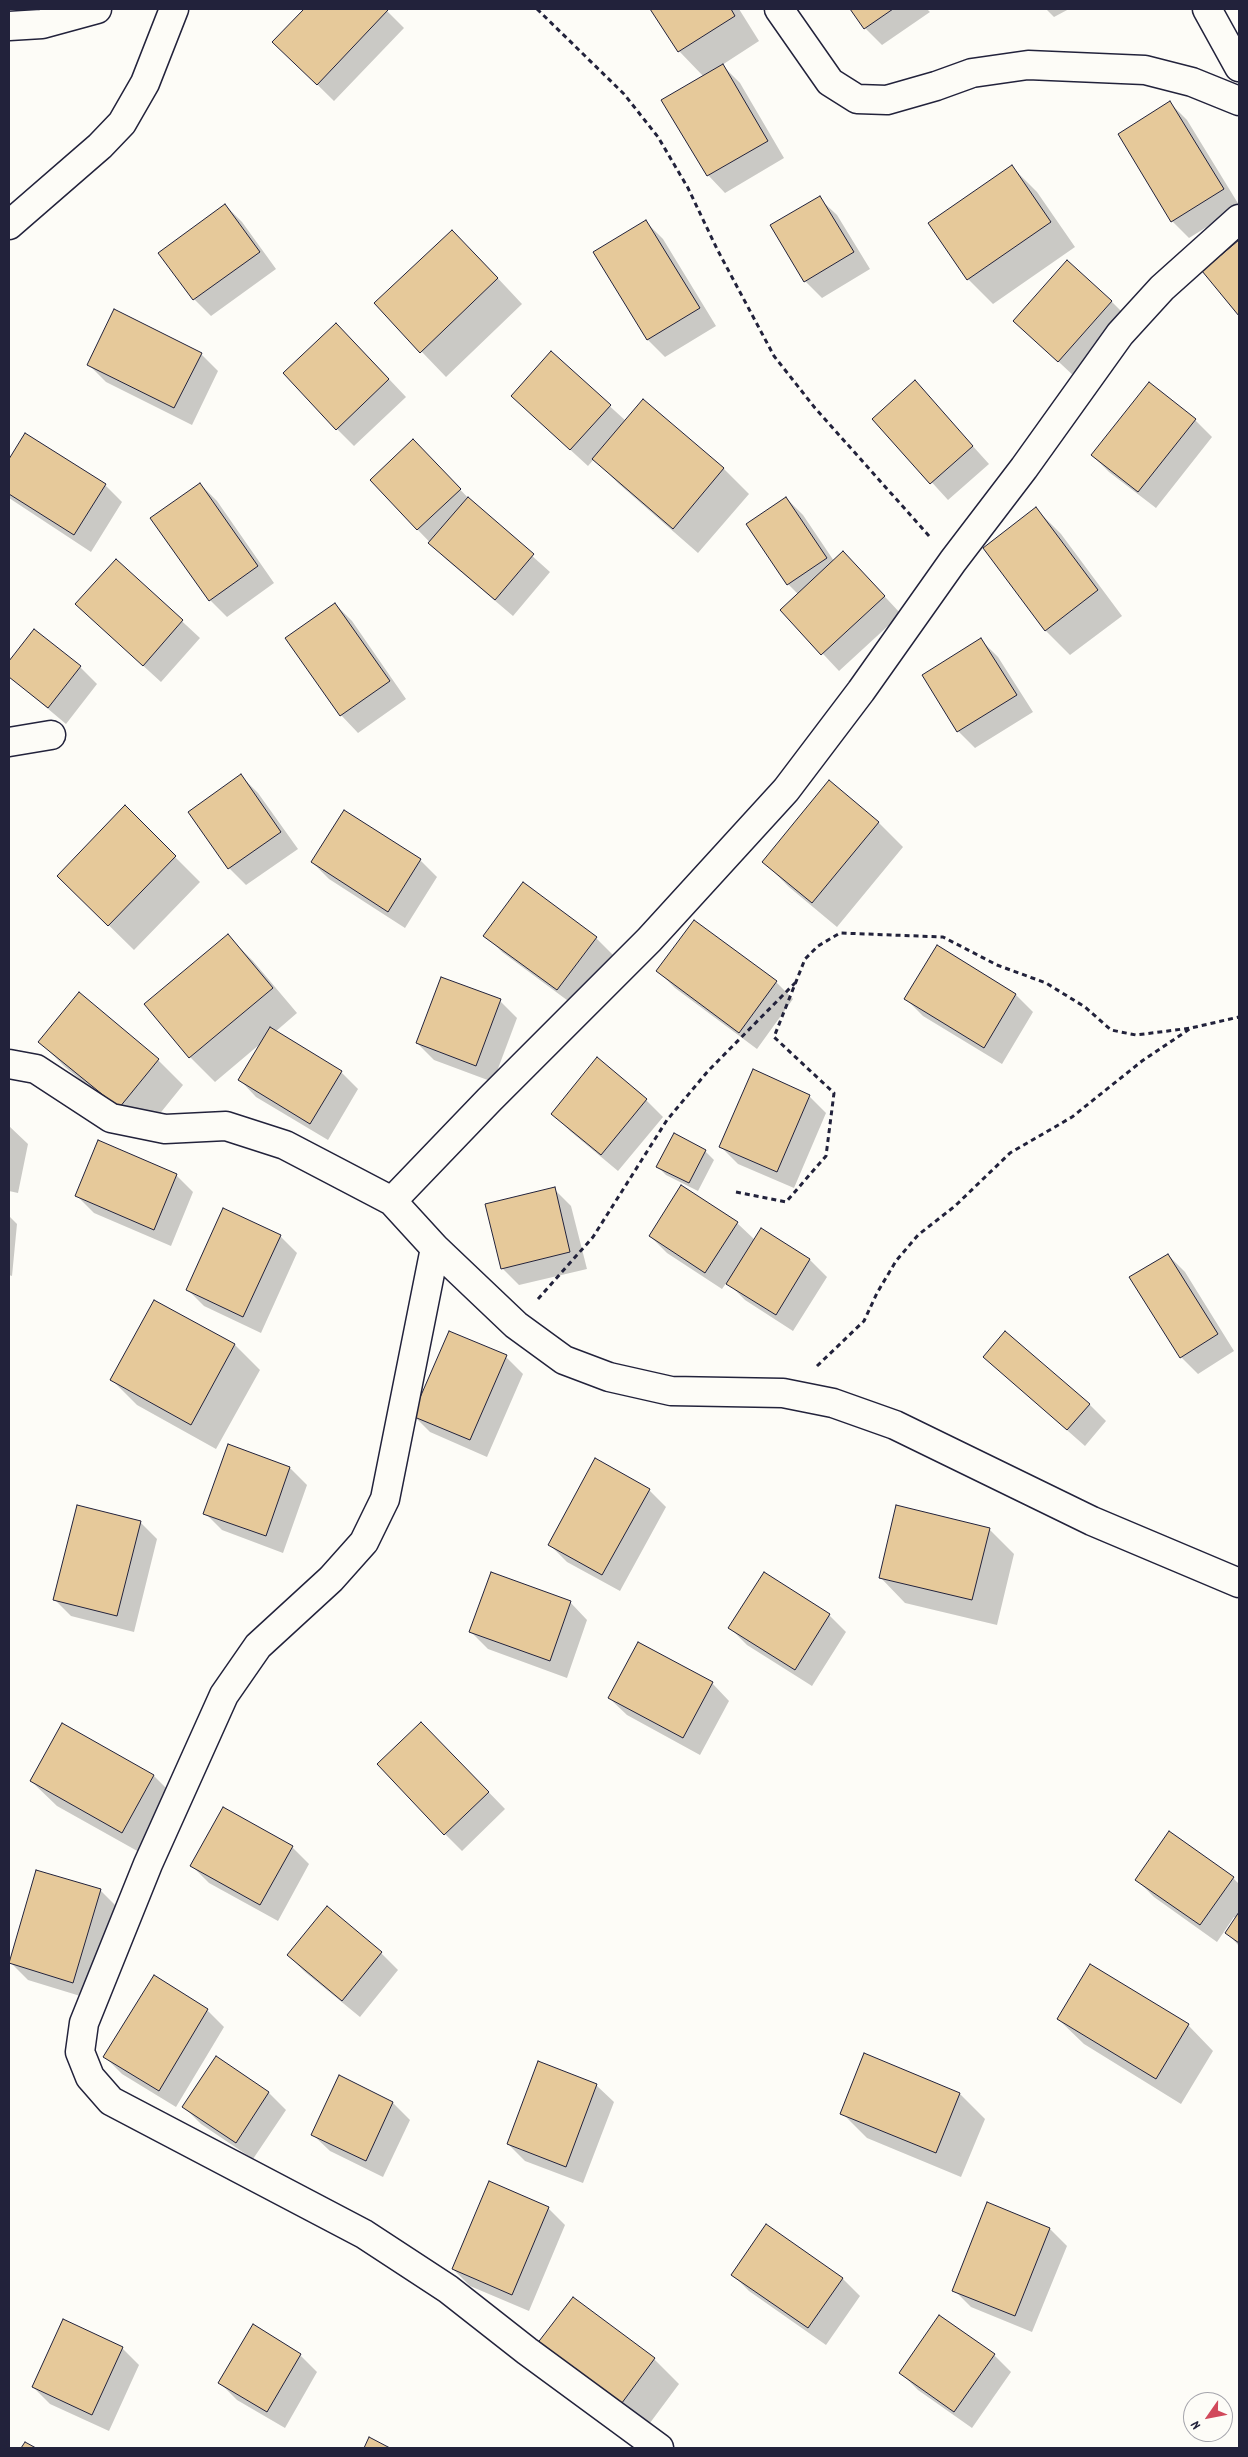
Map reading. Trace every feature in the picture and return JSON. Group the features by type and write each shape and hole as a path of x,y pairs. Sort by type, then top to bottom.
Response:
{"street":[{"path":"9,26 42,24 97,9"},
{"path":"9,225 100,146 122,123 145,84 174,9"},
{"path":"779,9 830,82 857,99 887,100 972,73 1028,65 1145,70 1192,82 1239,102"},
{"path":"1207,9 1239,66"},
{"path":"392,1202 489,1100 649,940 786,790 861,691 953,561 1024,468 1120,334 1162,288 1239,219"},
{"path":"9,742 51,735"},
{"path":"9,1064 36,1069 112,1118 166,1129 226,1126 285,1145 392,1202 435,1248 516,1325 564,1360 609,1377 671,1391 783,1393 832,1403 895,1425 1092,1521 1239,1583"},
{"path":"435,1248 385,1499 364,1542 331,1579 258,1646 224,1695 148,1864 84,2022 80,2052 90,2077 111,2101 364,2234 448,2289 527,2351 659,2448"}],"path":[{"path":"536,9 624,94 658,137 688,188 717,249 774,356 815,408 953,561"},
{"path":"736,1192 786,1202 826,1156 834,1093 774,1038 805,959 818,946 840,933 943,937 997,966 1046,983 1085,1007 1112,1030 1136,1035 1192,1028 1239,1017"},
{"path":"516,1325 593,1237 673,1113 714,1064 797,981"},
{"path":"783,1393 825,1359 864,1321 877,1293 896,1261 918,1235 955,1206 1010,1153 1072,1117 1142,1061 1192,1028"}],"building":[{"path":"304,9 388,10 317,85 272,42"},
{"path":"650,9 731,9 735,16 678,52"},
{"path":"850,9 893,9 864,29"},
{"path":"723,64 768,141 707,176 661,100"},
{"path":"1170,101 1224,189 1171,222 1118,134"},
{"path":"1012,165 1051,222 967,280 928,223"},
{"path":"820,196 854,252 804,282 770,225"},
{"path":"225,204 260,252 193,300 158,253"},
{"path":"646,220 700,308 647,340 593,252"},
{"path":"452,230 498,278 420,353 374,303"},
{"path":"1239,240 1239,316 1202,271"},
{"path":"1067,260 1112,301 1058,362 1013,321"},
{"path":"114,309 202,353 174,408 87,365"},
{"path":"336,323 389,379 336,430 283,373"},
{"path":"551,351 611,405 570,450 511,396"},
{"path":"915,380 973,446 930,484 872,419"},
{"path":"1149,382 1196,419 1138,492 1091,455"},
{"path":"643,399 724,468 673,529 592,459"},
{"path":"25,433 106,484 74,535 9,494 9,459"},
{"path":"413,439 461,489 417,530 370,480"},
{"path":"200,483 258,566 209,601 150,518"},
{"path":"468,497 534,554 495,600 428,543"},
{"path":"786,497 827,558 787,585 746,524"},
{"path":"1036,507 1098,590 1045,631 983,548"},
{"path":"843,551 885,596 821,655 780,610"},
{"path":"116,559 183,620 143,666 75,604"},
{"path":"335,603 390,681 340,716 285,638"},
{"path":"34,629 81,666 48,708 9,677 9,661"},
{"path":"981,638 1017,695 957,732 922,675"},
{"path":"241,774 281,832 228,869 188,812"},
{"path":"829,780 879,822 812,903 762,862"},
{"path":"125,805 176,856 108,926 57,876"},
{"path":"344,810 421,859 388,912 311,862"},
{"path":"523,882 597,937 557,990 483,936"},
{"path":"694,920 777,981 739,1033 656,971"},
{"path":"228,934 273,988 189,1058 144,1004"},
{"path":"937,945 1016,994 984,1048 904,999"},
{"path":"441,977 501,999 476,1066 416,1043"},
{"path":"79,992 159,1059 119,1108 38,1042"},
{"path":"270,1027 342,1071 310,1124 238,1080"},
{"path":"597,1057 647,1099 601,1155 551,1114"},
{"path":"753,1069 810,1095 777,1172 719,1147"},
{"path":"674,1133 706,1150 689,1183 656,1167"},
{"path":"98,1140 177,1174 154,1230 75,1196"},
{"path":"681,1185 738,1222 705,1273 649,1236"},
{"path":"555,1187 570,1252 501,1269 485,1204"},
{"path":"223,1208 281,1235 243,1317 186,1290"},
{"path":"761,1228 810,1259 776,1315 726,1284"},
{"path":"1168,1254 1218,1334 1180,1358 1129,1277"},
{"path":"154,1300 235,1344 191,1425 110,1380"},
{"path":"449,1331 507,1355 470,1440 412,1416"},
{"path":"1005,1331 1090,1404 1067,1430 983,1357"},
{"path":"228,1444 290,1467 266,1536 203,1514"},
{"path":"595,1458 650,1489 602,1575 548,1545"},
{"path":"77,1505 141,1521 117,1616 53,1600"},
{"path":"896,1505 990,1528 972,1600 879,1578"},
{"path":"491,1572 571,1601 550,1661 469,1632"},
{"path":"764,1572 830,1614 795,1670 728,1628"},
{"path":"638,1642 713,1682 683,1738 608,1698"},
{"path":"421,1722 489,1792 444,1835 377,1764"},
{"path":"62,1723 154,1775 122,1833 30,1781"},
{"path":"223,1807 293,1846 260,1905 190,1866"},
{"path":"1169,1831 1234,1877 1200,1925 1135,1880"},
{"path":"36,1870 101,1889 73,1983 9,1963"},
{"path":"327,1906 382,1952 342,2001 287,1955"},
{"path":"1239,1912 1239,1943 1225,1933"},
{"path":"1090,1964 1189,2024 1156,2079 1057,2019"},
{"path":"154,1975 208,2009 159,2091 103,2057"},
{"path":"864,2053 960,2093 936,2153 840,2114"},
{"path":"216,2056 269,2092 236,2143 182,2107"},
{"path":"538,2061 597,2084 566,2167 507,2144"},
{"path":"339,2075 393,2102 366,2161 311,2135"},
{"path":"489,2181 549,2207 512,2295 452,2269"},
{"path":"987,2202 1050,2228 1015,2316 952,2291"},
{"path":"766,2224 843,2278 808,2328 731,2275"},
{"path":"573,2297 655,2358 616,2411 533,2349"},
{"path":"939,2315 995,2354 954,2412 899,2373"},
{"path":"63,2319 123,2347 92,2415 32,2387"},
{"path":"253,2324 301,2354 267,2412 218,2383"},
{"path":"369,2437 390,2448 364,2448"},
{"path":"25,2442 36,2448 21,2448"}]}
